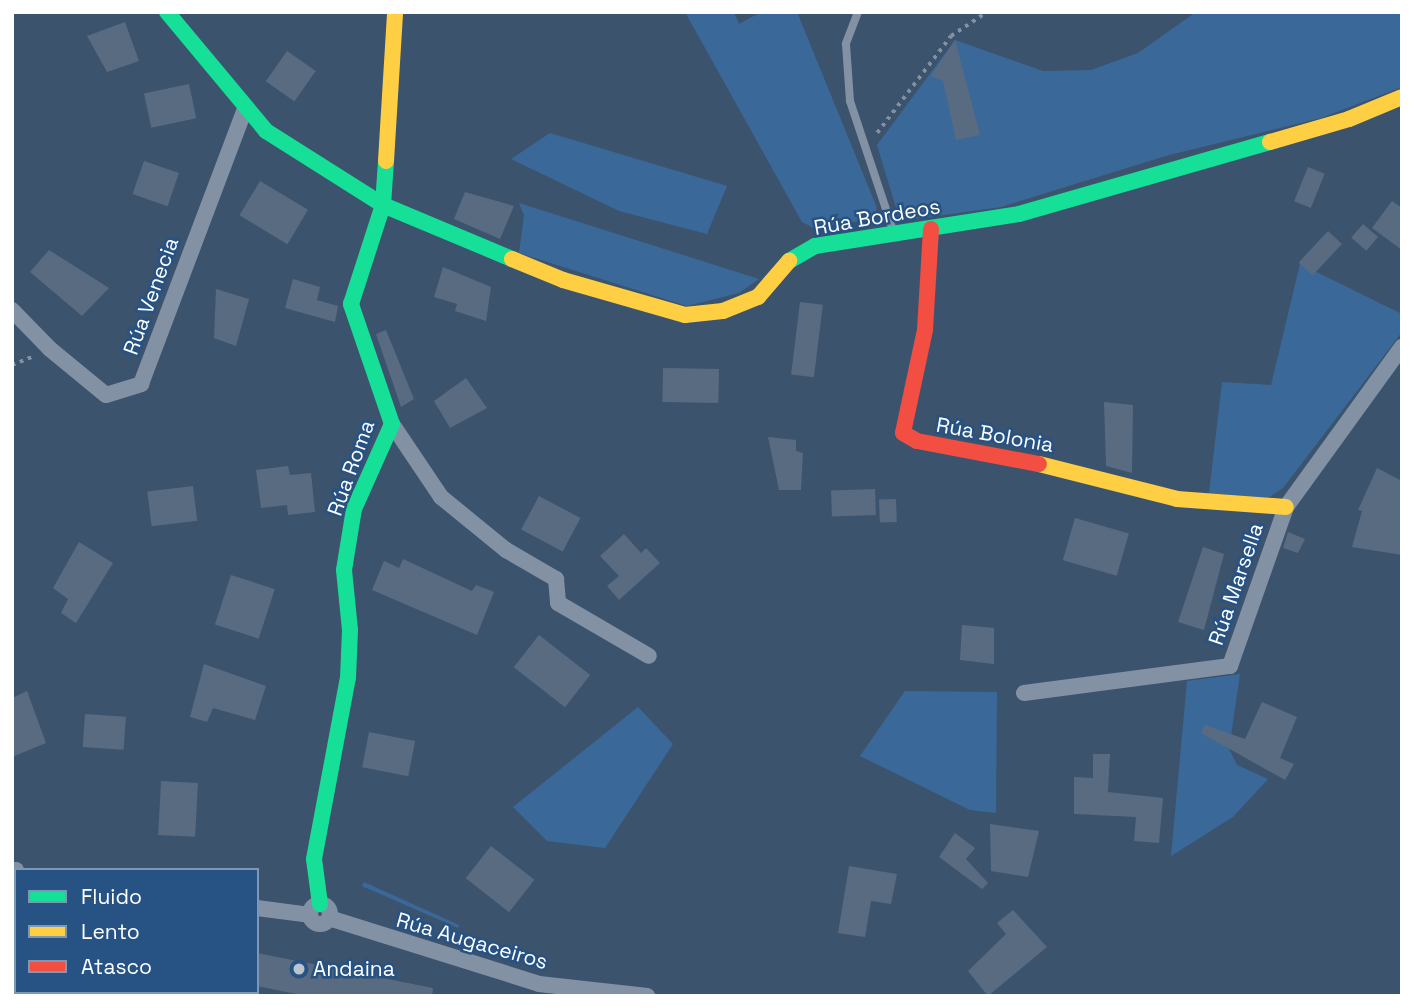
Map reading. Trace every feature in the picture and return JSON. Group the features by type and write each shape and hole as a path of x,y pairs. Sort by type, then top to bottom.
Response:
{"street":[{"name":"Rúa Bordeos","path":"167,12 266,131 383,205 563,280 685,315 723,311 758,297 784,264 815,246 1019,214 1349,119 1402,97"},
{"name":"Rúa Roma","path":"315,909 314,859 348,678 350,630 344,569 354,509 392,424 351,304 383,205 395,12"},
{"name":"Rúa Venecia","path":"12,310 50,349 106,395 141,384 245,109"},
{"name":"Rúa Bolonia","path":"931,229 925,330 902,433 916,442 1056,467 1177,499 1286,507"},
{"name":"Rúa Marsella","path":"1024,693 1230,666 1286,507 1402,347"},
{"path":"392,424 441,497 506,550 556,579 558,603 649,656"},
{"path":"259,908 315,909"},
{"name":"Rúa Augaceiros","path":"315,909 328,908 329,918 539,984 647,996"}],"lane":[{"path":"858,12 846,44 850,101 895,234"}],"path":[{"path":"867,146 951,36 987,12"}],"shaded area":[{"path":"685,12 734,12 739,24 761,12 797,12 877,208 873,219 814,228 802,222"},
{"path":"1196,12 1402,12 1402,87 1321,118 1169,155 1001,207 900,221 877,145 955,40 1043,71 1091,70 1138,53"},
{"path":"550,133 727,186 707,234 619,211 511,159"},
{"path":"519,203 759,279 739,293 687,306 519,253 524,215"},
{"path":"1300,264 1402,314 1402,332 1283,488 1268,498 1209,493 1222,382 1271,385"},
{"path":"1240,674 1229,749 1237,765 1268,779 1233,817 1171,856 1187,681"},
{"path":"905,691 997,692 996,813 970,810 860,756"},
{"path":"638,707 673,744 605,848 547,841 513,807"},
{"path":"364,882 459,925 458,928 362,886"},
{"path":"12,886 14,994 84,996 12,996"}],"building":[{"path":"125,22 139,61 107,72 87,36"},
{"path":"955,40 980,135 956,140 943,81 931,76"},
{"path":"287,51 316,71 294,101 266,81"},
{"path":"189,84 196,118 151,128 144,94"},
{"path":"144,161 179,173 168,206 133,194"},
{"path":"1308,167 1325,174 1311,208 1294,201"},
{"path":"260,181 308,210 287,244 239,215"},
{"path":"465,192 514,206 500,239 454,219"},
{"path":"1392,201 1402,208 1402,250 1372,228"},
{"path":"1363,224 1378,237 1366,251 1351,238"},
{"path":"1328,231 1342,244 1313,275 1299,262"},
{"path":"49,250 109,288 82,316 30,272"},
{"path":"443,267 491,287 486,321 455,311 457,304 434,297"},
{"path":"293,279 320,287 317,300 338,306 335,322 285,308"},
{"path":"216,289 249,299 236,346 214,338"},
{"path":"800,302 823,305 814,377 791,374"},
{"path":"386,330 414,399 401,407 376,334"},
{"path":"663,368 719,369 718,403 662,402"},
{"path":"466,378 487,408 450,428 434,401"},
{"path":"1104,402 1133,405 1132,473 1106,466"},
{"path":"768,437 796,440 796,451 803,453 801,490 779,490"},
{"path":"288,466 290,475 311,473 315,512 288,515 287,505 261,508 256,470"},
{"path":"1377,468 1402,481 1402,555 1352,547 1362,511 1358,510"},
{"path":"193,486 197,521 152,526 147,492"},
{"path":"875,489 876,515 832,517 831,491"},
{"path":"539,496 580,518 563,552 521,530"},
{"path":"896,499 897,522 880,523 879,500"},
{"path":"1075,518 1129,533 1117,576 1063,560"},
{"path":"1288,532 1305,539 1298,553 1283,548"},
{"path":"624,534 641,553 646,548 660,563 619,600 607,586 619,576 600,556"},
{"path":"79,542 113,563 76,623 61,613 68,599 53,588"},
{"path":"1203,547 1224,554 1204,630 1178,622"},
{"path":"403,559 472,591 476,585 494,592 477,635 372,590 384,561 399,568"},
{"path":"231,575 275,589 259,639 215,624"},
{"path":"962,625 994,628 994,664 960,660"},
{"path":"539,635 590,675 565,707 514,667"},
{"path":"204,664 266,686 255,720 213,708 207,722 190,717"},
{"path":"27,691 46,743 12,757 12,698"},
{"path":"1262,702 1297,717 1280,758 1294,764 1285,780 1201,733 1205,725 1245,739"},
{"path":"85,714 126,717 124,750 83,747"},
{"path":"369,732 415,741 408,776 362,767"},
{"path":"1093,754 1110,754 1108,792 1163,798 1159,843 1134,841 1136,817 1074,814 1074,777 1093,778"},
{"path":"161,781 198,783 195,837 158,835"},
{"path":"990,824 1039,831 1028,877 991,871"},
{"path":"955,833 975,848 966,859 988,883 982,889 939,857"},
{"path":"491,846 534,880 509,912 466,878"},
{"path":"849,866 897,874 891,904 871,901 865,937 838,933"},
{"path":"1013,910 1047,947 988,996 968,971 1006,934 997,923"},
{"name":"Andaina","path":"259,953 433,988 432,996 306,996 259,986"}],"traffic: fast":[{"path":"167,12 266,131 383,205 512,259"},
{"path":"789,261 815,246 1019,214 1270,142"},
{"path":"320,904 314,859 348,678 350,630 344,570 354,509 392,424 351,304 383,205 386,161"}],"traffic: slow":[{"path":"386,161 395,12"},
{"path":"1270,142 1349,119 1402,97"},
{"path":"512,259 563,280 685,315 723,311 758,297 789,261"},
{"path":"1039,464 1177,499 1286,507"}],"traffic: jam":[{"path":"931,229 925,330 903,433 917,441 1039,464"}],"place":[{"name":"Andaina","path":"299,969"}]}
